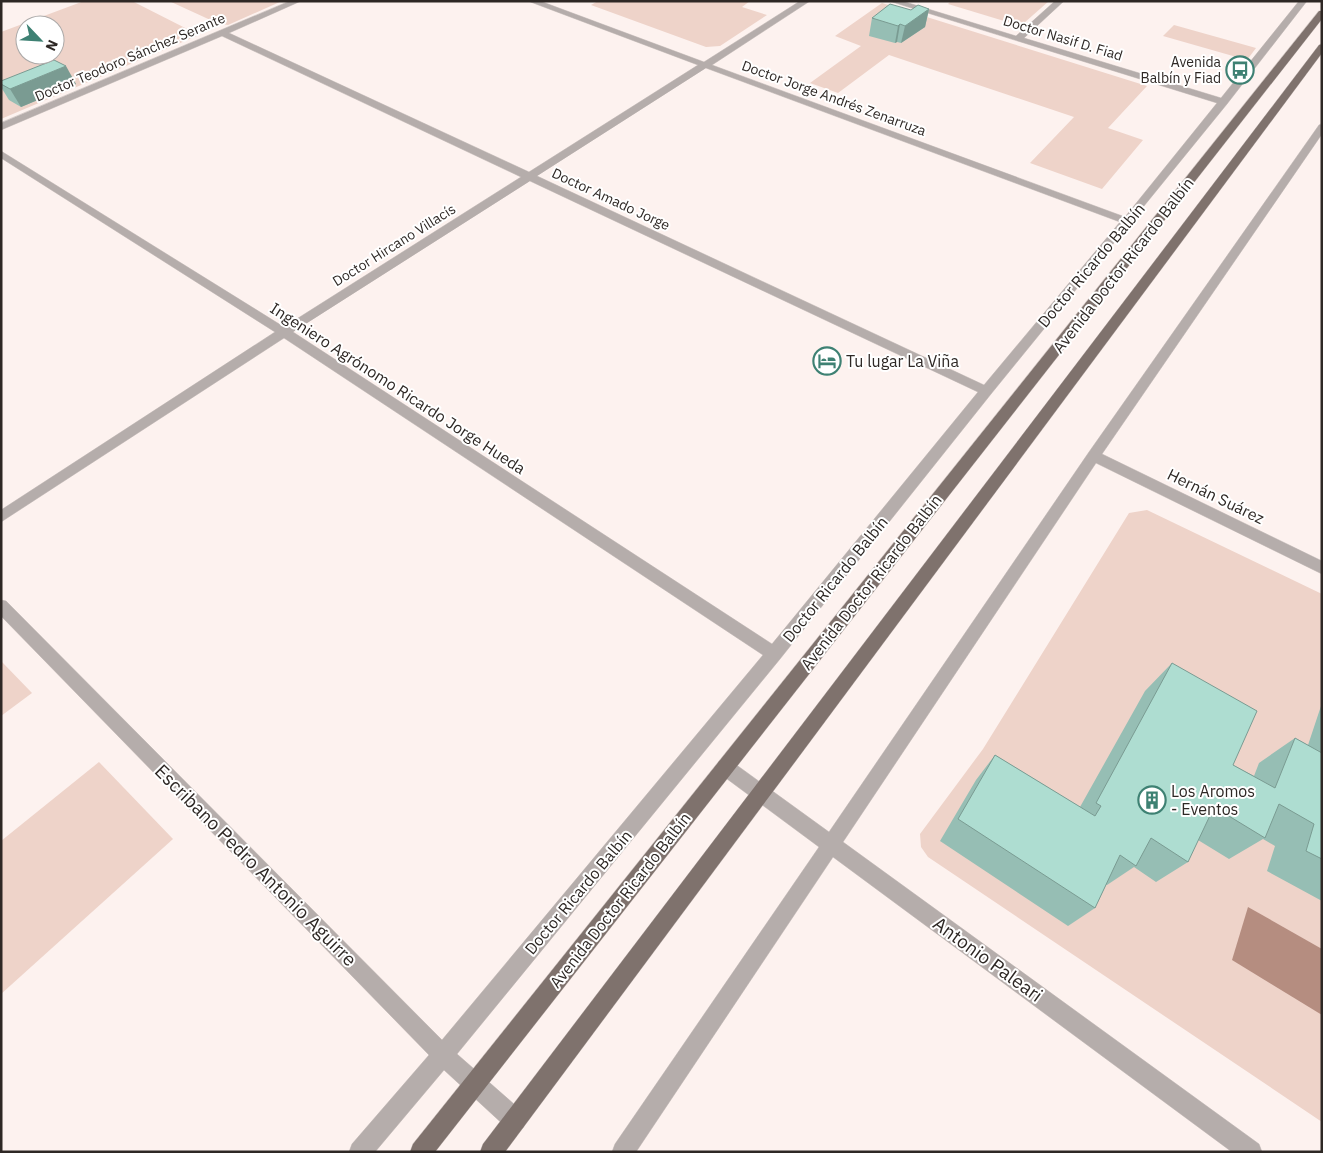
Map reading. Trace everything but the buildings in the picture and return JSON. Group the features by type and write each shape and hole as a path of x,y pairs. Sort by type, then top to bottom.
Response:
{"main road":[{"name":"Avenida Doctor Ricardo Balbín","path":"421,1152 1322,13"},
{"name":"Avenida Doctor Ricardo Balbín","path":"491,1152 1322,47"}],"street":[{"name":"Doctor Teodoro Sánchez Serante","path":"1,127 297,1"},
{"name":"Doctor Jorge Andrés Zenarruza","path":"532,1 1127,222"},
{"name":"Doctor Hircano Villacís","path":"1,517 284,332 806,1"},
{"name":"Doctor Nasif D. Fiad","path":"893,1 1224,102"},
{"path":"1018,39 1060,1"},
{"name":"Doctor Ricardo Balbín","path":"360,1152 443,1055 774,654 986,391 1127,222 1304,1"},
{"name":"Doctor Amado Jorge","path":"223,33 986,391"},
{"path":"623,1152 830,843 1094,456 1322,127"},
{"name":"Ingeniero Agrónomo Ricardo Jorge Hueda","path":"1,154 284,332 774,654"},
{"name":"Hernán Suárez","path":"1094,456 1322,568"},
{"name":"Escribano Pedro Antonio Aguirre","path":"1,606 443,1055 515,1120"},
{"name":"Antonio Paleari","path":"725,767 1251,1152"}],"shaded area":[{"path":"84,1 132,1 199,35 1,119 1,32 15,27 15,65 65,65 65,15 47,15"},
{"path":"169,1 282,1 228,25 217,23"},
{"path":"598,1 750,1 742,7 767,15 720,46 706,47 591,5"},
{"path":"951,1 1049,1 1024,23 1014,24 948,4"},
{"path":"882,3 1147,86 1108,128 1143,140 1102,189 1030,163 1074,117 889,55 838,93 810,83 861,46 835,36"},
{"path":"1174,25 1256,48 1247,60 1163,36"},
{"path":"1147,510 1322,594 1322,1122 928,857 921,847 920,834 983,749 1129,513"},
{"path":"1,661 32,693 1,716"},
{"path":"99,762 173,839 1,994 1,841"},
{"path":"1248,907 1322,949 1322,1015 1232,960"}],"place":[{"name":"Avenida Balbín y Fiad","path":"1240,70"},
{"name":"Tu lugar La Viña","path":"827,361"},
{"name":"Los Aromos - Eventos","path":"1152,800"}]}
